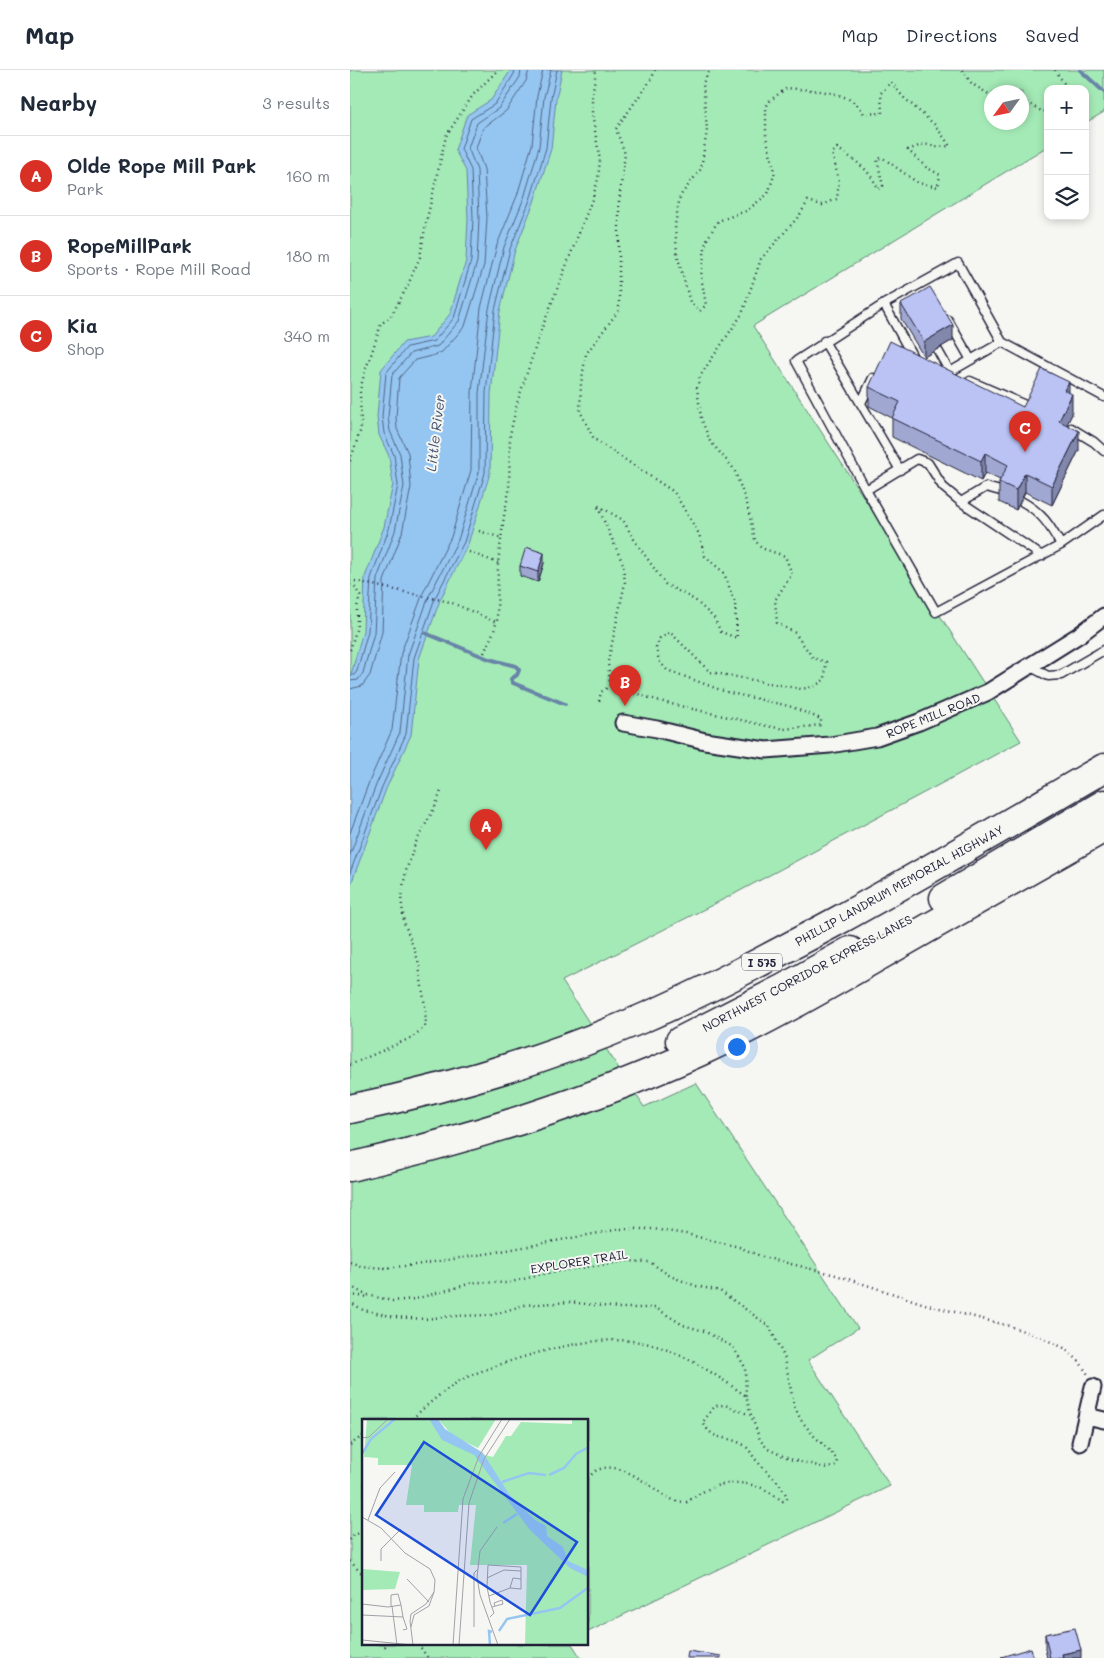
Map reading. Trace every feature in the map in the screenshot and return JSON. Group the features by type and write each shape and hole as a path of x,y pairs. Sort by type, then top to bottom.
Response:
{"highway":[{"name":"PHILLIP LANDRUM MEMORIAL HIGHWAY","path":"350,1109 395,1100 454,1084 576,1045 707,990 884,895 1104,768"},
{"name":"NORTHWEST CORRIDOR EXPRESS LANES","path":"502,1127 533,1107 570,1088 682,1040 784,988 926,909 1104,804"},
{"path":"350,1167 438,1146 502,1127 576,1102 699,1052 796,1004 1104,828"}],"street":[{"name":"ROPE MILL ROAD","path":"623,723 705,741 766,750 830,745 877,737 919,722 988,692 1079,635 1104,616"},
{"path":"1080,1443 1093,1386"},
{"path":"1087,1416 1104,1420"}],"lane":[{"path":"1104,397 1063,379 1002,342 958,263 926,280 906,295 884,304 824,341 796,361 866,490 936,612 1042,556 1104,515"},
{"path":"926,280 930,288"},
{"path":"884,304 905,350 916,363 925,365"},
{"path":"944,312 971,360"},
{"path":"824,341 900,470"},
{"path":"950,372 1002,342"},
{"path":"937,350 950,372"},
{"path":"933,368 950,372 1032,408"},
{"path":"861,403 877,370"},
{"path":"1066,426 1094,442 1104,452"},
{"path":"866,490 917,460 928,464 943,487 961,502 1042,556"},
{"path":"961,502 986,487 1004,492"},
{"path":"1021,501 1046,520 1061,545"},
{"path":"1029,666 1048,676 1061,675 1104,650"}],"path":[{"path":"350,461 360,429 360,390 365,372 380,324 391,316 407,287 420,257 446,136 473,95 498,70"},
{"path":"484,653 494,631 498,607 498,562 509,492 510,435 517,403 540,333 593,197 598,178 600,160 592,114 592,97 596,70"},
{"path":"610,686 608,662 625,584 622,564 597,505 624,520 635,541 665,584 695,600 714,618 720,632 737,638 735,603 724,573 705,556 699,534 674,492 594,439 580,411 581,384 586,354 619,310 619,201 625,154 616,130 652,78 655,70"},
{"path":"610,686 667,703 767,726 784,729 821,726 820,719 789,706 726,692 667,670 659,661 656,648 660,638 670,632 710,672 801,689 814,687 825,679 826,662 813,658 796,634 777,623 775,600 792,574 785,556 761,548 755,540 747,504 734,469 710,441 701,418 697,388 700,376 742,314 761,258 799,216 808,201 822,205 837,199 839,181 832,154 837,148 856,161 872,176 878,189 883,186 877,159 883,158 918,183 938,187 940,175 926,167 908,150 924,144 937,147 950,146 935,125 903,97 891,82 881,93 882,113 864,114 859,104 835,94 787,88 770,101 766,108 766,137 775,172 768,194 746,211 718,221 706,241 701,276 706,304 700,312 690,302 676,254 675,225 680,196 701,169 707,130 704,83 710,70"},
{"path":"962,70 972,84 984,91"},
{"path":"1055,70 1065,85"},
{"path":"1029,104 1044,112"},
{"path":"479,531 502,538"},
{"path":"468,552 498,562"},
{"path":"350,580 450,602 496,622"},
{"path":"350,586 355,587 360,596 357,607 357,628 350,650"},
{"path":"599,701 601,692 610,686"},
{"path":"350,1065 413,1037 426,1025 418,960 404,922 401,898 406,871 415,844 435,807 441,791"},
{"path":"350,1262 361,1266 384,1268 415,1265 620,1229 653,1229 686,1234 739,1247 763,1257 836,1275 920,1303 1009,1326 1038,1336 1064,1348 1080,1362 1091,1379 1093,1386"},
{"name":"EXPLORER TRAIL","path":"350,1286 364,1294 392,1301 415,1299 476,1282 506,1283 585,1267 627,1261 650,1262 670,1276 696,1286 720,1291 769,1326 785,1359 794,1406 801,1420 837,1460 836,1466 820,1467 789,1459 768,1449 760,1440 751,1415 746,1395 745,1367 733,1346 704,1331 683,1325 656,1308 618,1308 560,1303 524,1305 492,1315 424,1319 395,1317 363,1310 350,1302"},
{"path":"350,1295 378,1298"},
{"path":"410,1419 458,1382 484,1370 540,1352 621,1340 653,1345 692,1362 746,1395"},
{"path":"589,1477 599,1469 610,1467 620,1469 636,1476 671,1499 678,1501 687,1502 707,1488 718,1484 737,1483 757,1486 783,1501 786,1498 780,1484 756,1460 748,1448 740,1442 714,1436 706,1429 703,1422 715,1406 725,1405 751,1415"},
{"path":"350,1445 362,1436"},
{"path":"350,1540 352,1536 362,1532"},
{"path":"350,1561 362,1572"},
{"path":"419,1646 428,1658"}],"green space":[{"path":"350,70 1104,70 1104,112 1089,121 1089,85 1044,85 1044,148 753,326 1021,741 736,893 562,981 644,1107 696,1083 858,1328 808,1360 890,1486 589,1632 589,1419 362,1419 362,1646 573,1646 581,1658 350,1658"}],"water":[{"name":"Little River","path":"511,70 562,70 556,99 551,149 534,202 515,250 500,311 491,394 490,473 468,544 440,600 419,659 411,735 386,789 350,887 350,678 363,631 365,577 384,527 393,484 389,456 379,435 377,417 381,370 404,342 431,337 450,314 466,261 468,219 466,171 455,150 467,115 491,100"}],"building":[{"path":"930,287 953,325 924,342 901,304"},
{"path":"890,341 1023,407 1042,369 1069,382 1064,390 1072,394 1059,421 1079,431 1052,486 1025,473 1016,490 999,482 1008,465 985,453 981,461 892,418 900,402 869,387"},
{"path":"526,547 544,553 538,572 520,566"},
{"path":"1075,1628 1081,1650 1062,1654 1063,1658 1050,1658 1045,1634"},
{"path":"1031,1648 1034,1658 1001,1657"},
{"path":"688,1651 721,1656 721,1658 687,1658"}],"waterway":[{"path":"1080,70 1104,92"},
{"path":"425,633 489,659 516,666 519,670 517,675 511,679 513,683 565,704"}],"place":[{"name":"Kia","path":"1025,452"},
{"name":"RopeMillPark","path":"625,706"},
{"name":"Olde Rope Mill Park","path":"486,850"}]}
